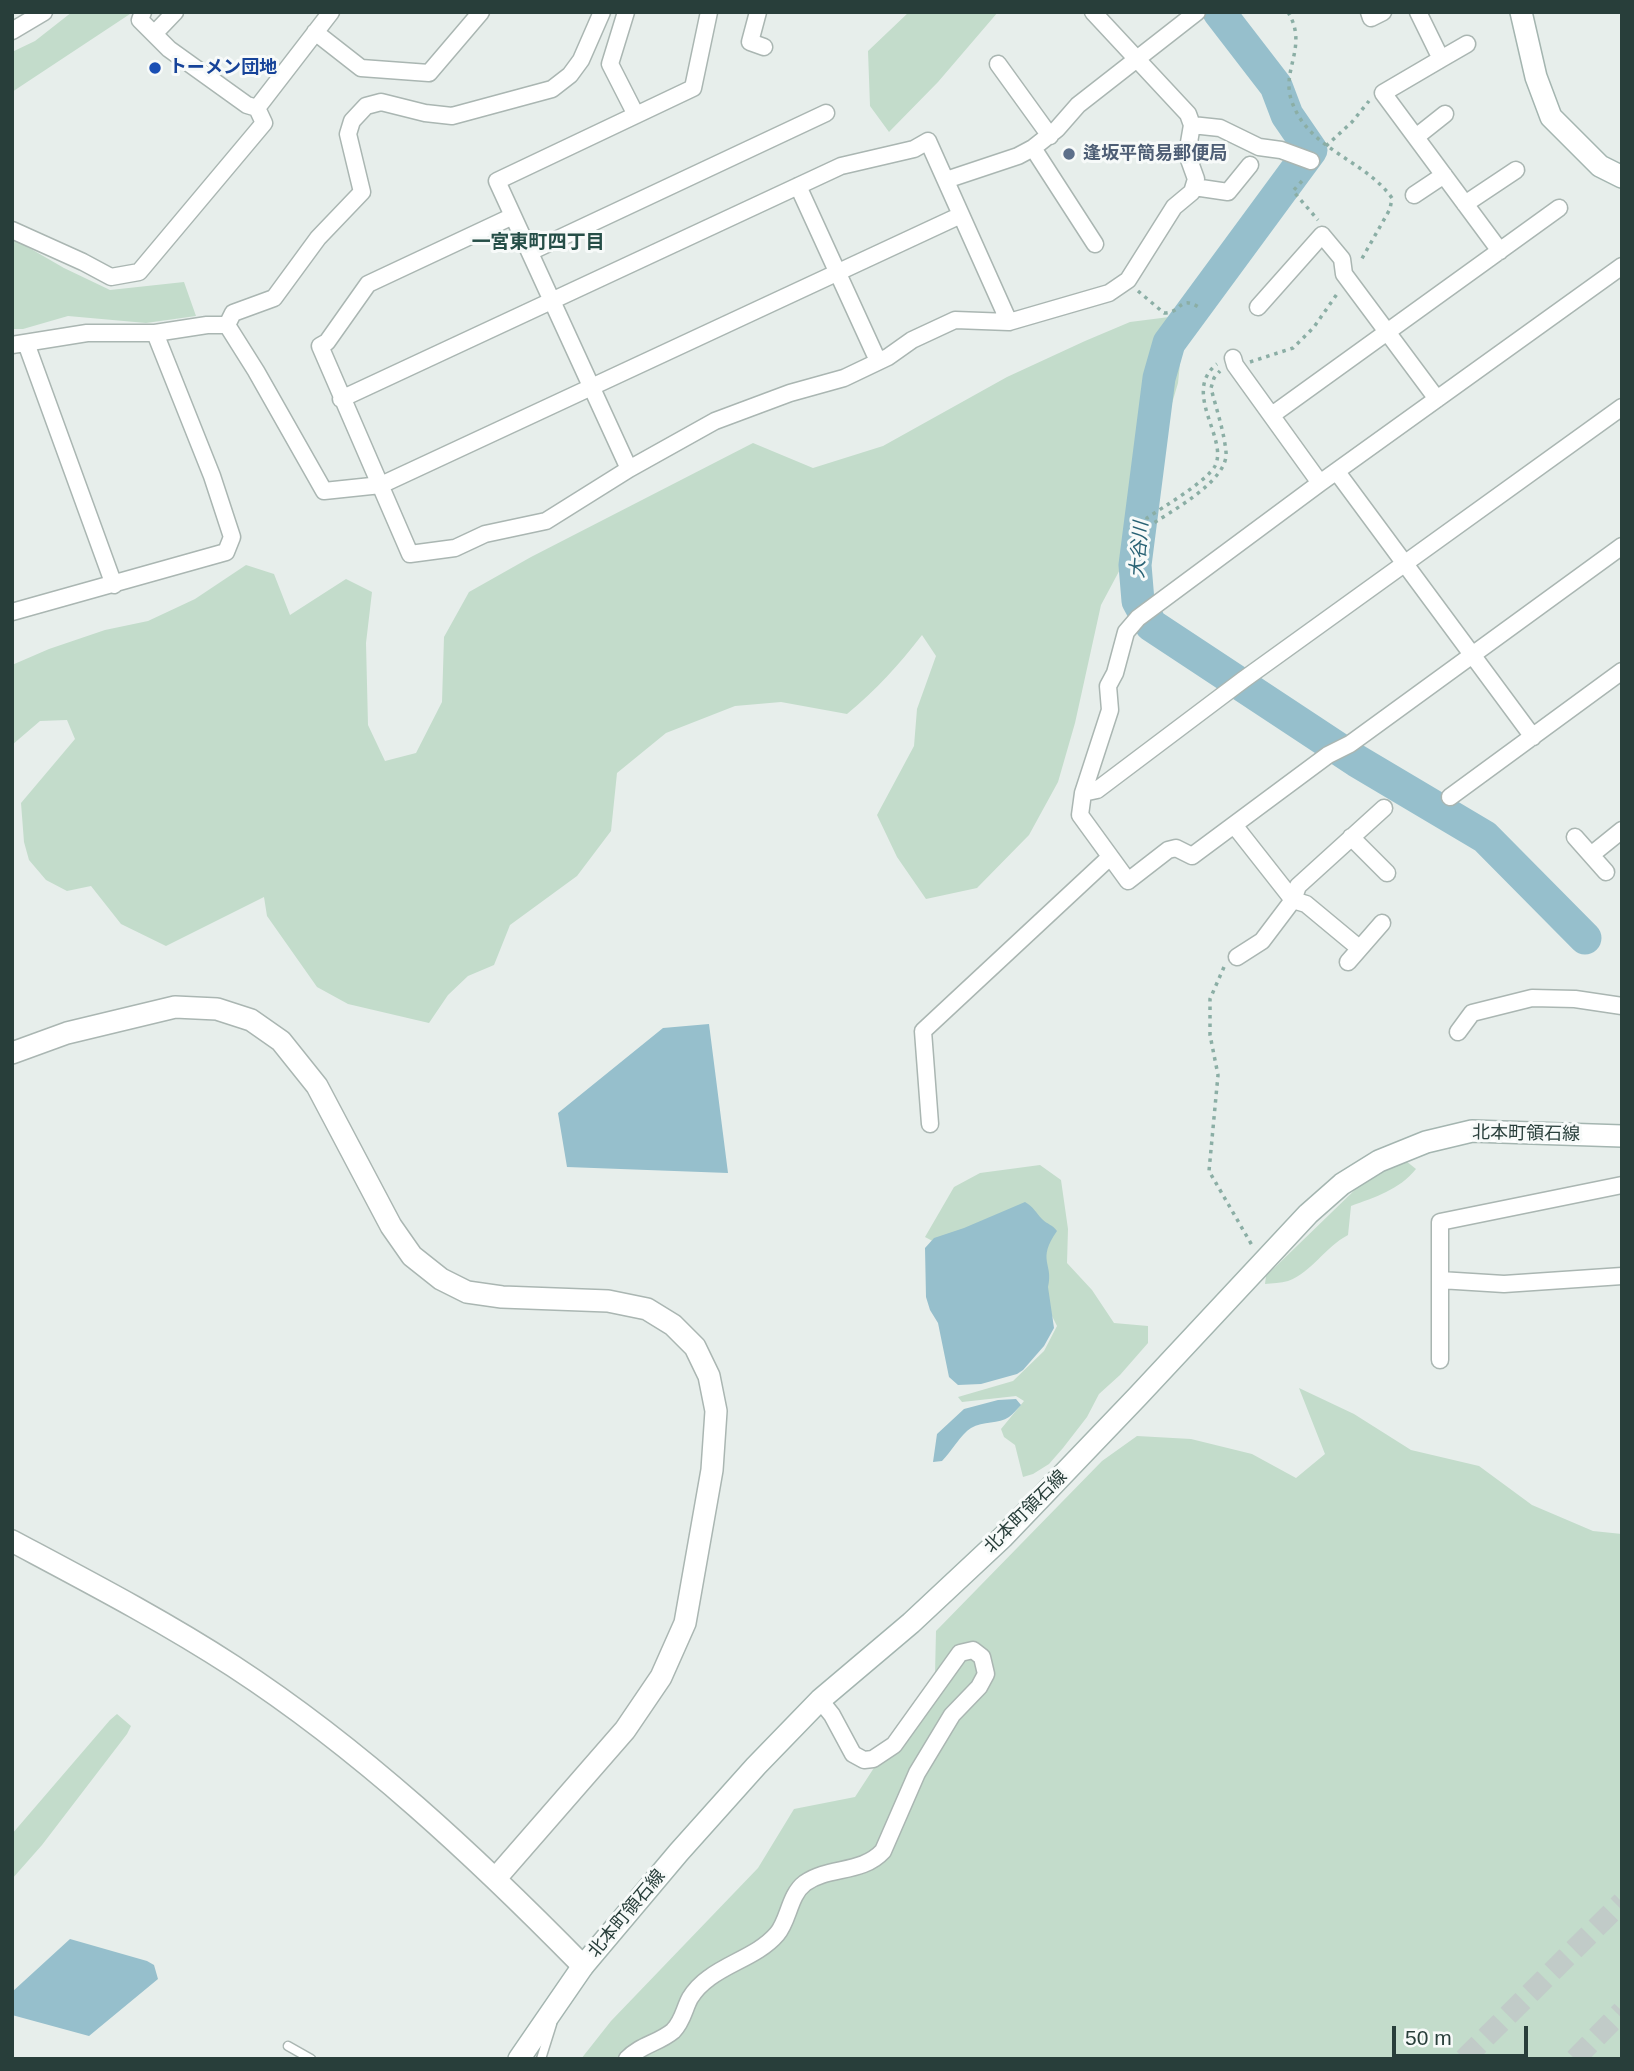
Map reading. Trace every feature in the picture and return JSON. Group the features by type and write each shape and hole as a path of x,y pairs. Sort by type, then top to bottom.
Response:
{"street":[{"path":"12,31 44,12"},
{"path":"12,230 111,277 139,272 264,122 257,108 247,105 169,49 141,20 144,12"},
{"path":"154,34 175,12"},
{"path":"257,108 331,12"},
{"path":"315,32 361,68 429,73 481,12"},
{"path":"227,325 233,313 274,298 318,238 362,192 348,134 352,121 366,106 380,102 425,113 452,116 552,89 570,75 581,60 602,12"},
{"path":"626,12 610,64 636,115"},
{"path":"629,469 497,181 692,88 709,12"},
{"path":"758,12 750,42 764,47"},
{"path":"513,216 368,284 327,342 320,346 410,554 429,554 456,548 485,534 545,521 629,469 715,421 780,396 844,378 912,340 955,320 1009,322 1109,293 1128,280 1174,207 1192,192 1196,179 1187,154 1192,125 1188,114 1093,12"},
{"path":"946,180 1018,156 1033,148 1049,136 1078,106 1197,12"},
{"path":"1368,12 1371,18 1383,12"},
{"path":"1419,12 1441,59"},
{"path":"1521,12 1536,77 1551,117 1601,166 1622,177"},
{"path":"1467,44 1383,93 1500,251"},
{"path":"998,64 1049,136"},
{"path":"530,252 826,113"},
{"path":"1416,137 1445,114"},
{"path":"1192,125 1220,128 1259,147 1281,150 1304,159"},
{"path":"341,399 841,166 914,149 929,141 1009,322"},
{"path":"1033,148 1095,244"},
{"path":"1194,187 1228,191 1250,164"},
{"path":"1465,204 1516,170"},
{"path":"1414,195 1444,176"},
{"path":"798,186 878,361"},
{"path":"1272,415 1559,208"},
{"path":"227,325 324,491 381,485 961,215"},
{"path":"1258,307 1337,227"},
{"path":"1324,238 1342,259 1344,274 1437,399"},
{"path":"1622,266 1143,613 1126,632 1115,673 1108,686 1111,710 1083,793 1080,815 1128,881 1168,850 1176,848 1192,856 1328,755 1350,744 1622,546"},
{"path":"114,584 19,344 87,333 155,333 207,325 227,325"},
{"path":"12,612 226,552 232,537 212,476 155,333"},
{"path":"1234,361 1320,483"},
{"path":"1083,793 1097,790 1238,683 1622,407"},
{"path":"1337,472 1533,737"},
{"path":"1450,797 1622,671"},
{"path":"1237,957 1262,941 1293,900 1298,886 1384,808"},
{"path":"1234,825 1293,900 1306,904 1359,948"},
{"path":"1591,855 1622,830"},
{"path":"1351,837 1387,873"},
{"path":"1575,837 1606,872"},
{"path":"930,1124 923,1031 1110,857"},
{"path":"1348,962 1382,923"},
{"path":"1458,1032 1472,1013 1532,998 1575,999 1622,1006"},
{"path":"12,1053 67,1034 175,1007 218,1009 251,1020 281,1041 317,1086 391,1226 412,1256 441,1279 467,1292 502,1297 608,1301 647,1309 673,1325 695,1348 709,1376 716,1411 712,1469 685,1623 661,1677 625,1730 496,1878"},
{"name":"北本町領石線","path":"519,2059 583,1966 679,1852 820,1700 911,1623 1003,1536 1139,1396 1308,1214 1342,1184 1380,1161 1426,1142 1472,1131 1622,1136"},
{"path":"1440,1360 1440,1222 1622,1185"},
{"path":"1440,1280 1504,1284 1622,1276"},
{"path":"12,1541 169,1626 236,1668 320,1728 496,1878 583,1966"},
{"path":"627,2059 639,2049 672,2032 682,2021 690,1998 707,1979 752,1954 777,1934 800,1886 812,1878 874,1861 883,1851 917,1773 952,1715 979,1687 986,1674 985,1665 982,1657 973,1650 960,1653 894,1745 873,1759 863,1760 853,1754 832,1715 820,1700"}],"lane":[{"path":"541,2059 559,2001"},
{"path":"288,2046 311,2059"}],"path":[{"path":"1142,560 1147,518 1193,487 1216,464 1218,452 1204,404 1204,388 1210,369 1293,348 1314,327 1348,279 1390,209 1392,198 1374,177 1326,146 1305,127 1291,100 1289,84 1297,44 1295,23 1288,12"},
{"path":"1622,23 1622,38"},
{"path":"1326,146 1352,122 1370,100 1383,93"},
{"path":"1302,181 1293,191 1320,222 1324,238"},
{"path":"1118,287 1122,292 1137,290 1164,313 1169,313 1185,302 1200,308"},
{"path":"1146,528 1205,487 1224,467 1226,452 1211,388 1214,378 1234,361"},
{"path":"1237,957 1222,968 1210,999 1210,1035 1218,1075 1209,1171 1262,1263"}],"green space":[{"path":"72,12 133,12 12,92 12,52 35,41"},
{"path":"909,12 998,12 938,82 889,132 870,106 868,51"},
{"path":"12,238 64,268 110,290 184,282 196,316 146,323 68,316 23,329 12,329"},
{"path":"1185,315 1178,383 1132,547 1101,605 1075,723 1058,782 1029,835 977,888 926,899 897,857 877,815 914,746 917,709 936,656 922,635 887,677 847,714 781,702 735,706 666,733 617,773 611,831 577,876 510,925 494,965 468,976 448,995 429,1023 348,1004 317,987 267,916 264,897 166,946 121,924 91,886 67,891 46,880 29,860 24,842 21,803 75,739 67,720 40,721 12,745 12,665 105,630 148,621 195,599 246,565 274,574 290,615 346,579 372,592 366,643 368,725 385,761 416,753 442,702 444,637 469,592 531,557 753,443 813,468 883,446 1007,377 1130,322"},
{"path":"1406,1161 1416,1169 1402,1182 1386,1192 1351,1206 1348,1235 1297,1277 1285,1282 1265,1284 1266,1276 1365,1180"},
{"path":"1040,1165 1061,1180 1068,1229 1067,1263 1092,1290 1114,1323 1148,1326 1148,1343 1099,1394 1087,1417 1049,1464 1023,1477 1015,1445 1004,1437 1001,1429 1024,1401 1016,1396 962,1402 958,1397 1013,1381 1044,1351 1057,1326 1044,1300 925,1237 954,1187 980,1173"},
{"path":"1299,1388 1354,1414 1411,1450 1479,1466 1532,1505 1593,1531 1622,1534 1622,2059 581,2059 611,2021 758,1868 794,1809 855,1797 935,1674 936,1631 1102,1461 1137,1436 1191,1439 1252,1454 1296,1478 1325,1454"},
{"path":"117,1714 131,1726 127,1734 42,1845 12,1879 12,1834"}],"water":[{"path":"709,1024 728,1173 567,1167 558,1113 663,1028"},
{"path":"1025,1202 1057,1231 1047,1256 1054,1328 1044,1346 1017,1374 981,1384 958,1385 949,1377 938,1323 926,1297 925,1248 934,1238"},
{"path":"1016,1399 1021,1405 1009,1417 971,1428 942,1461 933,1462 937,1434 964,1409 998,1400"},
{"path":"70,1939 147,1961 154,1965 158,1979 89,2036 12,2015 12,1992"}],"waterway":[{"name":"大谷川","path":"1219,12 1276,86 1287,115 1311,150 1169,343 1159,378 1135,565 1138,601 1151,625 1357,761 1485,837 1585,938"}],"tunnel":[{"path":"1464,2059 1622,1902"},
{"path":"1575,2059 1622,2011"}],"place":[{"name":"トーメン団地","path":"155,68"},
{"name":"逢坂平簡易郵便局","path":"1069,154"}],"district":[{"name":"一宮東町四丁目","path":"538,243"}]}
